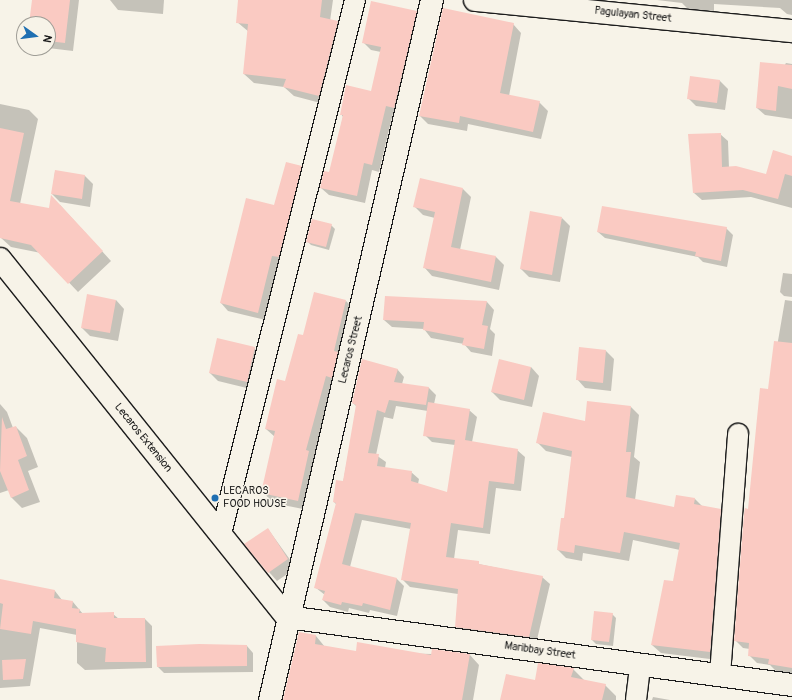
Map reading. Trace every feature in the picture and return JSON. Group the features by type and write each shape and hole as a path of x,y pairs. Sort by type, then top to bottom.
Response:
{"street":[{"path":"221,534 355,0"},
{"name":"Lecaros Street","path":"270,700 287,617 392,183 432,0"},
{"name":"Pagulayan Street","path":"475,0 792,31"},
{"name":"Lecaros Extension","path":"0,259 287,617"},
{"path":"720,675 738,434"},
{"name":"Maribbay Street","path":"287,617 792,685"},
{"path":"636,700 640,665"}],"building":[{"path":"32,0 70,0 65,43 56,42 56,16 30,16"},
{"path":"238,0 322,0 320,17 338,21 319,96 283,87 286,79 243,74 248,24 236,23"},
{"path":"371,1 417,11 394,108 386,106 372,165 364,163 357,196 320,188 324,171 329,172 343,115 340,115 346,85 371,91 381,47 362,43"},
{"path":"443,8 514,23 500,93 540,101 533,132 460,116 459,123 419,116"},
{"path":"760,62 792,65 792,89 778,86 776,111 756,108"},
{"path":"690,76 720,80 717,103 687,99"},
{"path":"0,128 24,133 10,201 49,208 51,195 103,251 68,284 31,245 0,238"},
{"path":"721,133 722,167 736,166 766,174 773,150 792,156 792,176 785,174 778,199 743,190 693,193 688,134"},
{"path":"286,162 302,166 279,257 272,256 258,313 220,303 246,198 274,205"},
{"path":"55,170 85,175 82,199 51,194"},
{"path":"420,178 463,188 451,247 496,256 491,282 423,268 435,212 413,207"},
{"path":"602,206 727,227 721,261 695,256 696,252 597,232"},
{"path":"530,211 562,217 552,275 520,269"},
{"path":"312,219 332,224 326,247 306,242"},
{"path":"314,292 346,300 334,351 338,352 332,378 326,376 306,450 309,451 298,501 261,493 275,431 265,429 277,379 285,381 298,334 303,335"},
{"path":"87,294 116,300 110,333 81,328"},
{"path":"385,296 487,301 482,325 488,326 484,349 462,345 464,338 423,330 424,322 383,320"},
{"path":"217,338 255,347 247,382 209,373"},
{"path":"774,341 792,343 792,668 768,664 769,659 748,656 749,643 734,641 744,514 745,508 748,509 760,388 768,389"},
{"path":"579,347 606,350 603,383 576,380"},
{"path":"362,359 398,369 394,382 429,387 426,405 389,400 385,413 377,410 368,453 379,454 377,466 412,471 411,481 447,492 455,440 423,436 428,402 470,409 465,440 518,449 514,484 489,481 483,528 451,523 446,557 479,561 479,564 543,576 529,637 455,627 458,589 401,580 411,523 355,513 342,564 397,578 390,610 363,603 362,606 342,602 341,605 322,600 325,591 314,588 336,503 333,502 336,480 343,481 356,405 352,403"},
{"path":"499,359 531,367 524,400 491,392"},
{"path":"587,401 631,406 626,452 631,452 626,497 674,507 676,495 695,498 694,504 721,509 710,652 651,645 664,580 673,581 680,543 624,532 620,553 575,545 574,553 557,550 561,518 564,518 572,451 536,443 543,412 585,421"},
{"path":"2,417 6,429 16,426 27,456 18,460 29,490 11,498 0,471"},
{"path":"268,528 288,559 268,573 244,544"},
{"path":"0,579 55,590 54,598 73,601 72,608 80,609 79,613 114,612 114,618 145,618 146,662 105,662 106,648 76,642 76,629 33,621 31,634 0,629 3,604 0,603"},
{"path":"594,611 613,613 609,642 591,640"},
{"path":"299,632 316,635 315,644 356,651 357,642 431,655 432,649 470,654 462,700 283,700"},
{"path":"199,644 247,645 247,666 157,667 156,646"},
{"path":"26,659 23,679 3,680 2,660"},
{"path":"538,663 574,668 571,677 606,684 602,700 500,700 506,674 535,680"}],"place":[{"name":"LECAROS FOOD HOUSE","path":"215,498"}]}
